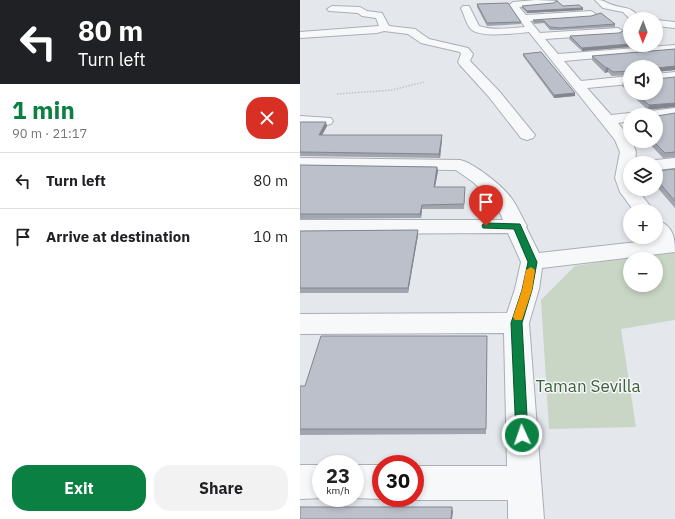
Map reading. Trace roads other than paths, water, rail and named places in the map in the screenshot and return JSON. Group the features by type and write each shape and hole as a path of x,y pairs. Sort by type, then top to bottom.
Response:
{"street":[{"path":"599,0 606,6 626,10 628,12"},
{"path":"553,1 513,5 577,85 623,139 628,156"},
{"path":"466,8 475,28 477,29 491,31 535,32 618,31"},
{"path":"332,9 360,10 364,14 379,15 384,24 384,28"},
{"path":"524,18 591,14"},
{"path":"663,24 675,26"},
{"path":"300,35 377,30 384,28 411,31 425,41 464,50 467,54 464,62 494,94 527,135"},
{"path":"555,58 675,48"},
{"path":"663,77 675,76"},
{"path":"577,85 623,81"},
{"path":"663,113 675,112"},
{"path":"607,120 623,118"},
{"path":"300,120 326,120"},
{"path":"300,163 460,165 480,178 504,201 517,226 532,262 527,290 516,323 526,519"},
{"path":"663,164 675,163"},
{"path":"632,196 638,204"},
{"path":"300,227 517,226"},
{"path":"663,234 673,245"},
{"path":"532,262 673,245"},
{"path":"300,324 516,323"},
{"path":"300,482 312,482"},
{"path":"424,482 524,482"}],"park label":[{"name":"Taman Sevilla","path":"588,386"}]}
